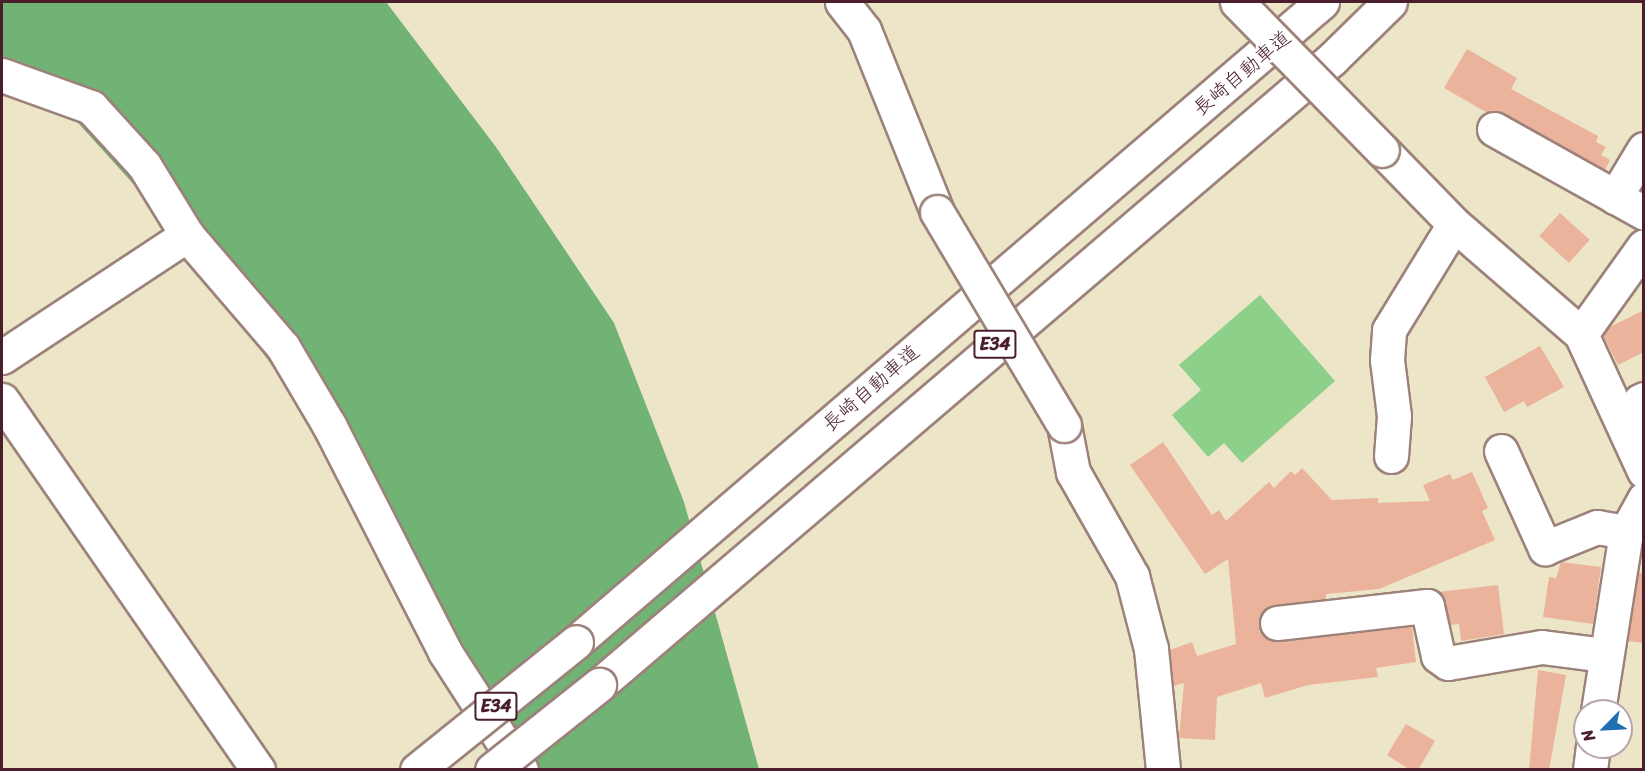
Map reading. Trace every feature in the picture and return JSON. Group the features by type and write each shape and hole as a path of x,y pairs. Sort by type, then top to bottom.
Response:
{"main road":[{"path":"842,2 864,30 937,212 1064,425 1073,472 1132,576 1153,660 1163,770"},
{"path":"1237,2 1454,224 1581,334 1642,447"},
{"name":"長崎自動車道","path":"417,770 576,642 1322,2"},
{"name":"E34","path":"492,770 598,685 1332,59 1390,2"},
{"path":"2,75 91,107 144,165 187,235 283,347 329,425 445,652 521,770"},
{"path":"1494,129 1644,213"},
{"path":"1615,196 1644,149"},
{"path":"1391,456 1394,416 1388,360 1389,330 1454,224"},
{"path":"2,357 187,235"},
{"path":"1581,334 1644,246"},
{"path":"1642,447 1640,401 1644,399"},
{"path":"2,400 258,770"},
{"path":"1501,451 1545,548 1597,527 1626,532"},
{"path":"1600,699 1626,532 1644,499"},
{"path":"1277,623 1427,606 1438,656 1448,663 1456,674 1542,647 1605,655"}],"green space":[{"path":"2,2 386,2 496,147 614,323 684,502 759,769 539,769 397,537 166,220 70,114 2,69"},
{"path":"1260,295 1335,381 1242,463 1224,443 1208,457 1172,415 1201,390 1179,365"}],"building":[{"path":"1467,49 1517,78 1511,89 1598,136 1596,142 1606,147 1601,155 1610,160 1605,170 1503,113 1486,112 1444,88"},
{"path":"1560,213 1590,240 1569,263 1539,236"},
{"path":"1644,310 1644,352 1618,365 1603,335 1608,328"},
{"path":"1540,346 1564,387 1527,407 1524,401 1504,412 1485,377"},
{"path":"1163,442 1212,515 1219,510 1226,521 1269,482 1274,488 1291,471 1295,475 1302,468 1332,500 1378,498 1378,503 1430,501 1423,485 1450,474 1453,480 1472,472 1488,508 1482,511 1495,540 1379,589 1326,594 1326,599 1266,608 1259,626 1262,635 1279,642 1412,627 1416,662 1376,668 1378,677 1308,685 1265,698 1261,683 1217,697 1215,740 1179,738 1184,683 1174,686 1170,650 1192,642 1197,656 1236,644 1228,559 1205,574 1130,465"},
{"path":"1561,562 1601,567 1593,624 1543,617 1549,577 1556,578"},
{"path":"1639,573 1644,573 1644,643 1628,641"},
{"path":"1498,585 1504,634 1461,641 1459,624 1450,625 1445,601 1438,592"},
{"path":"1538,670 1566,675 1549,770 1529,770"},
{"path":"1406,724 1435,741 1418,770 1410,770 1387,755"}]}
